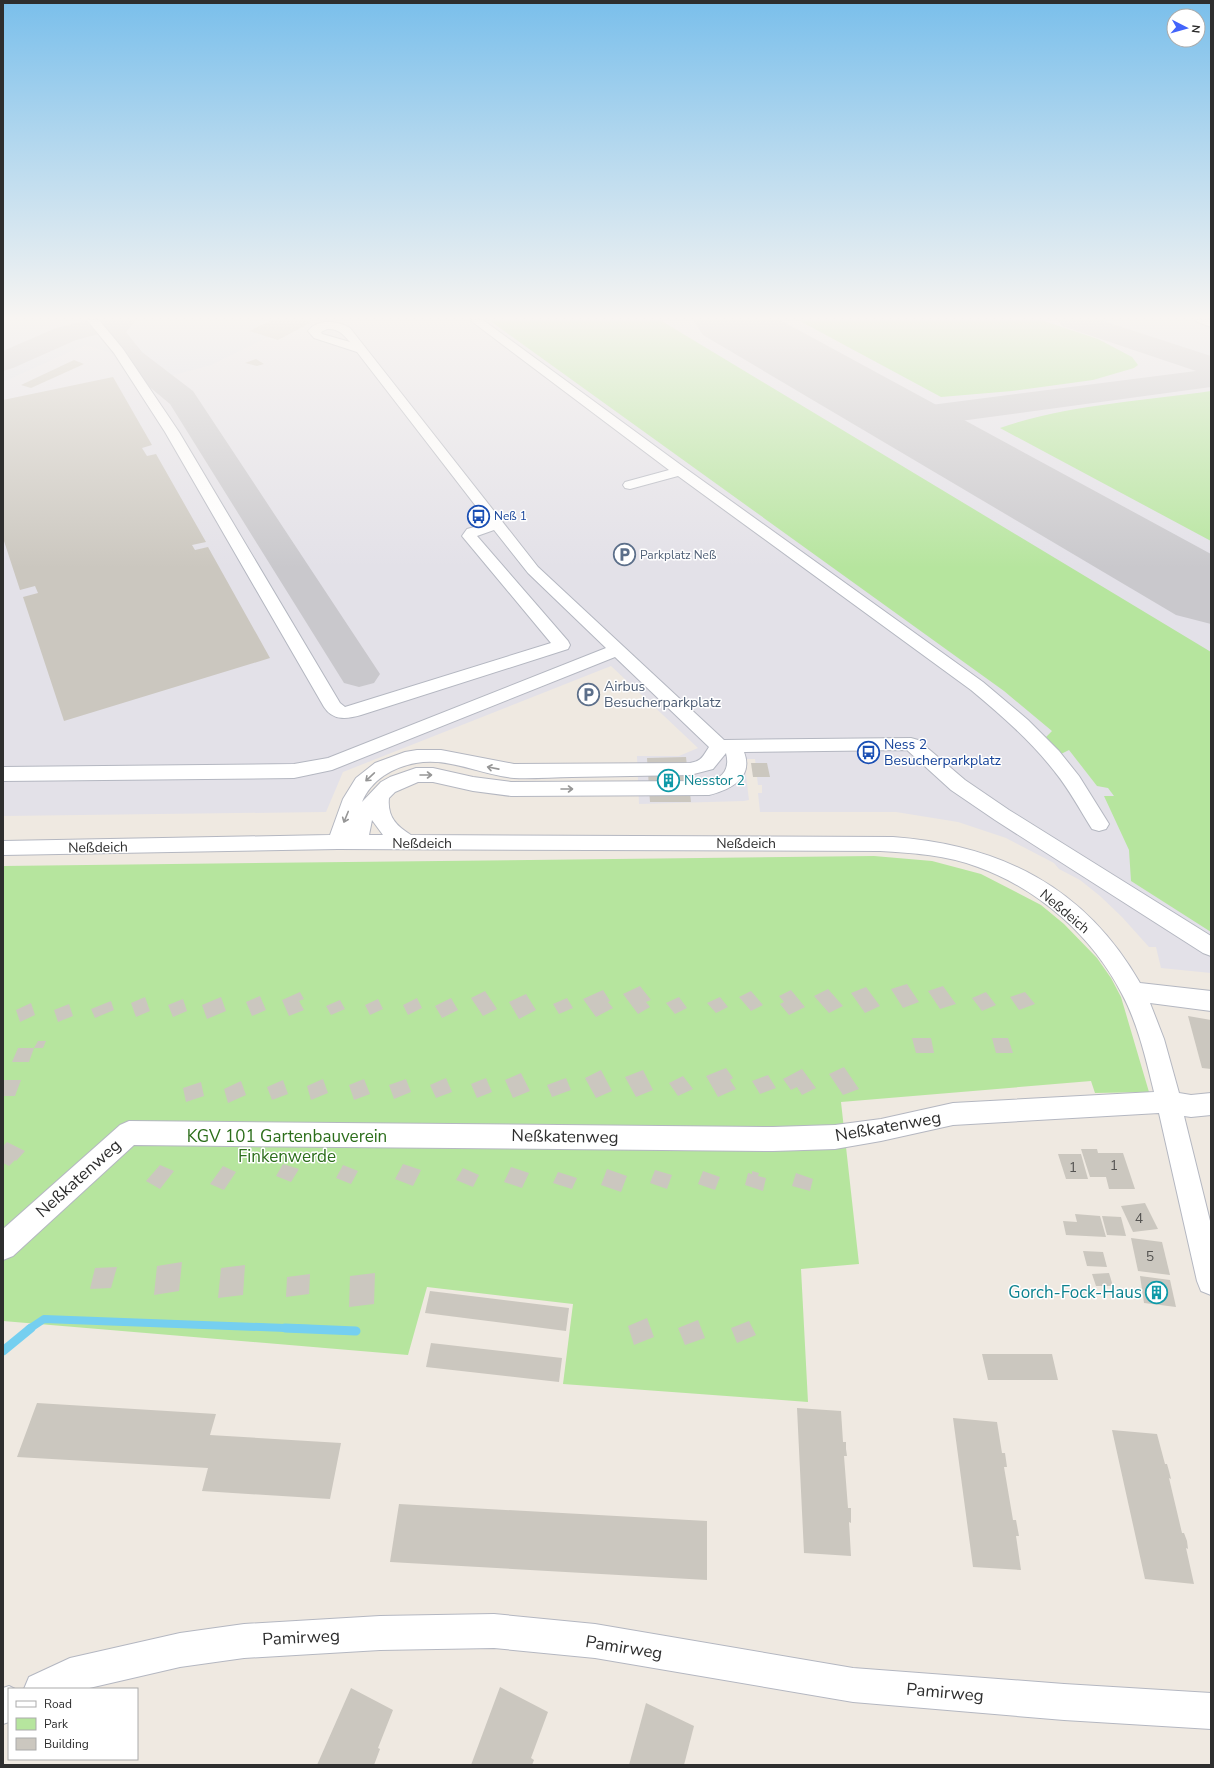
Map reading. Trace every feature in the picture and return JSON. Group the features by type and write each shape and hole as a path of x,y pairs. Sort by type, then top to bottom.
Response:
{"street":[{"path":"153,403 172,432 336,710 344,713 355,711 562,645"},
{"path":"347,842 364,814 379,796 397,782 424,774 473,784 511,789 709,788 718,787 726,783 731,778 737,766 735,751 726,746 616,650 533,570 401,403"},
{"path":"587,403 977,686 1015,717 1062,767 1099,824"},
{"path":"630,485 680,471"},
{"path":"497,525 470,533 469,536 580,665"},
{"path":"3,774 276,772 317,768 332,764 616,650"},
{"path":"347,842 343,824 356,792 373,773 384,767 404,759 424,755 441,756 488,767 514,771 699,768 711,762 716,750 726,746 911,744 958,785 1002,815 1211,947"},
{"path":"379,796 378,808 384,824 396,835 408,842"},
{"name":"Neßdeich","path":"3,848 347,842 903,844 946,851 986,862 1009,872 1050,897 1077,919 1102,946 1120,970 1133,992 1145,1019 1168,1102 1211,1281"},
{"path":"1133,992 1172,995 1211,1001"},
{"name":"Neßkatenweg","path":"3,1247 129,1133 780,1139 835,1137 881,1130 953,1114 1168,1102 1191,1106 1211,1104"},
{"name":"Pamirweg","path":"43,1688 70,1675 180,1650 244,1641 380,1633 494,1631 595,1642 853,1685 1064,1702 1211,1711"}],"shaded area":[{"path":"3,403 1211,403 1211,973 1161,968 1156,947 1149,947 1122,917 1100,896 1080,880 1059,869 1054,863 1006,838 958,822 896,812 760,812 758,793 762,793 762,785 758,785 755,759 744,759 749,800 639,804 637,756 679,756 698,748 611,666 343,772 326,812 3,816"}],"green space":[{"path":"604,403 797,403 1211,652 1211,932 1131,881 1129,850 1104,796 1114,796 1108,788 1097,786 1069,750 1061,754 1046,737 1052,731 1004,691"},
{"path":"1123,403 1211,403 1211,541 1000,428 1051,414"},
{"name":"KGV 101 Gartenbauverein Finkenwerde","path":"874,856 932,861 981,874 1041,905 1064,924 1097,958 1111,978 1121,997 1149,1092 1095,1093 1091,1081 841,1102 859,1264 801,1269 808,1402 563,1384 573,1304 427,1287 408,1355 3,1321 3,866"}],"building":[{"path":"3,403 128,403 152,445 142,448 147,456 156,454 206,542 192,545 195,550 208,547 270,658 64,721 23,597 38,593 35,586 20,590 3,538"},
{"name":"Nesstor 2","path":"686,757 691,802 650,802 647,758"},
{"path":"751,763 767,763 770,777 753,777"},
{"path":"907,984 919,1002 903,1008 891,989"},
{"path":"640,986 651,1000 646,1002 650,1007 638,1014 623,994"},
{"path":"943,986 956,1004 940,1009 928,991"},
{"path":"866,987 880,1006 865,1013 851,993"},
{"path":"828,989 843,1006 829,1013 814,996"},
{"path":"603,990 610,1001 608,1002 613,1008 596,1017 583,999"},
{"path":"791,990 805,1007 789,1015 780,1004 784,1002 779,996"},
{"path":"485,991 497,1009 483,1016 471,998"},
{"path":"751,991 763,1005 751,1011 739,997"},
{"path":"300,992 304,999 299,1001 304,1010 289,1016 282,1000"},
{"path":"986,992 996,1005 982,1011 972,998"},
{"path":"1025,992 1035,1004 1019,1010 1010,997"},
{"path":"526,994 536,1010 519,1019 509,1002"},
{"path":"260,996 266,1010 252,1016 246,1002"},
{"path":"145,997 150,1011 136,1017 131,1003"},
{"path":"221,997 226,1011 207,1019 202,1005"},
{"path":"679,997 687,1008 675,1014 666,1003"},
{"path":"720,997 728,1007 716,1013 707,1003"},
{"path":"417,998 422,1008 408,1015 403,1005"},
{"path":"451,998 458,1010 442,1018 435,1006"},
{"path":"567,998 573,1008 559,1014 553,1004"},
{"path":"183,999 187,1011 173,1017 168,1005"},
{"path":"378,999 383,1009 370,1015 365,1005"},
{"path":"340,1000 345,1009 331,1015 326,1006"},
{"path":"111,1001 114,1010 95,1018 91,1009"},
{"path":"31,1003 35,1015 20,1022 16,1010"},
{"path":"69,1004 73,1016 58,1022 54,1010"},
{"path":"1188,1016 1211,1020 1211,1069 1202,1068"},
{"path":"912,1038 931,1038 934,1053 916,1053"},
{"path":"992,1038 1008,1038 1013,1053 996,1053"},
{"path":"38,1041 46,1041 43,1048 34,1048"},
{"path":"18,1048 34,1048 29,1062 12,1062"},
{"path":"844,1067 859,1089 843,1095 829,1074"},
{"path":"726,1068 733,1078 730,1080 736,1089 718,1097 706,1076"},
{"path":"802,1069 816,1088 802,1095 797,1087 791,1090 783,1079"},
{"path":"601,1070 612,1091 596,1098 585,1078"},
{"path":"643,1070 653,1090 636,1097 625,1077"},
{"path":"521,1073 530,1091 513,1098 505,1080"},
{"path":"768,1075 776,1088 760,1094 752,1081"},
{"path":"683,1076 693,1089 678,1096 669,1083"},
{"path":"446,1078 452,1092 436,1098 430,1085"},
{"path":"486,1078 492,1092 477,1098 471,1084"},
{"path":"566,1078 571,1090 552,1097 547,1085"},
{"path":"323,1079 328,1093 311,1100 307,1086"},
{"path":"364,1079 370,1094 354,1100 349,1085"},
{"path":"406,1079 411,1092 394,1099 389,1085"},
{"path":"3,1080 21,1080 15,1096 3,1096"},
{"path":"283,1080 288,1094 272,1100 267,1087"},
{"path":"241,1081 246,1095 228,1103 224,1089"},
{"path":"201,1082 204,1096 186,1102 183,1088"},
{"path":"7,1142 25,1151 9,1166 3,1163 3,1146"},
{"path":"1081,1149 1097,1149 1098,1153 1123,1153 1135,1189 1109,1189 1106,1177 1090,1177"},
{"path":"1058,1154 1081,1154 1088,1179 1066,1179"},
{"path":"283,1164 299,1169 291,1182 276,1176"},
{"path":"403,1164 421,1170 413,1186 395,1179"},
{"path":"160,1165 174,1171 160,1189 146,1181"},
{"path":"343,1165 358,1171 351,1184 336,1178"},
{"path":"223,1166 236,1172 224,1190 210,1184"},
{"path":"511,1167 529,1173 522,1188 504,1182"},
{"path":"463,1168 479,1175 473,1187 456,1180"},
{"path":"607,1169 627,1176 621,1192 601,1185"},
{"path":"655,1170 672,1175 667,1189 650,1183"},
{"path":"703,1171 720,1177 715,1190 698,1184"},
{"path":"752,1171 759,1173 758,1176 766,1178 763,1191 745,1185 748,1173 752,1174"},
{"path":"558,1172 577,1178 572,1189 553,1183"},
{"path":"796,1173 813,1179 810,1191 792,1186"},
{"path":"1145,1203 1158,1229 1133,1232 1121,1206"},
{"path":"1075,1214 1100,1216 1106,1237 1066,1235 1063,1221 1077,1222"},
{"path":"1102,1216 1121,1217 1126,1236 1107,1235"},
{"path":"1131,1238 1162,1242 1170,1275 1138,1271"},
{"path":"1083,1251 1103,1252 1107,1267 1087,1266"},
{"path":"182,1262 179,1291 154,1295 157,1266"},
{"path":"245,1265 243,1295 218,1298 221,1268"},
{"path":"117,1267 111,1288 90,1289 95,1268"},
{"path":"375,1273 374,1304 349,1307 350,1276"},
{"path":"1109,1273 1113,1286 1096,1286 1092,1274"},
{"path":"310,1274 309,1294 286,1297 287,1277"},
{"name":"Gorch-Fock-Haus","path":"1140,1276 1170,1280 1176,1307 1144,1303"},
{"path":"430,1291 569,1308 566,1331 425,1313"},
{"path":"647,1318 654,1337 634,1345 628,1326"},
{"path":"698,1320 705,1338 685,1345 678,1328"},
{"path":"749,1321 756,1335 737,1343 731,1328"},
{"path":"431,1343 562,1358 559,1382 426,1367"},
{"path":"982,1354 1052,1354 1058,1380 988,1380"},
{"path":"37,1403 216,1414 210,1435 341,1443 330,1499 202,1491 208,1468 17,1457"},
{"path":"797,1408 841,1411 843,1442 846,1442 847,1456 844,1456 848,1508 851,1508 851,1523 849,1522 851,1556 804,1553"},
{"path":"953,1418 997,1422 1002,1453 1005,1453 1007,1467 1004,1467 1013,1520 1016,1520 1019,1536 1016,1536 1021,1570 973,1567"},
{"path":"1112,1430 1157,1434 1165,1464 1167,1464 1169,1471 1171,1479 1169,1478 1182,1533 1184,1533 1187,1541 1188,1549 1186,1548 1194,1584 1145,1579"},
{"path":"399,1504 707,1521 707,1580 390,1562"},
{"path":"500,1687 548,1712 531,1758 534,1760 532,1765 471,1765"},
{"path":"351,1688 393,1710 378,1748 380,1749 374,1765 317,1765"},
{"path":"646,1703 694,1726 684,1765 629,1765"}],"waterway":[{"path":"29,1329 44,1319 290,1328"},
{"path":"3,1351 31,1328"},
{"path":"285,1328 290,1328"},
{"path":"290,1328 311,1329"},
{"path":"290,1328 356,1331"}],"taxiway":[{"path":"185,403 359,674"},
{"path":"888,411 903,416 923,416 1025,403"}],"runway":[{"path":"873,403 1211,594"}],"place":[{"name":"Neß 1","path":"478,516"},
{"name":"Parkplatz Neß","path":"624,555"},
{"name":"Airbus Besucherparkplatz","path":"589,694"},
{"name":"Ness 2 Besucherparkplatz","path":"868,752"},
{"name":"Nesstor 2","path":"669,780"},
{"name":"Gorch-Fock-Haus","path":"1157,1292"}]}
